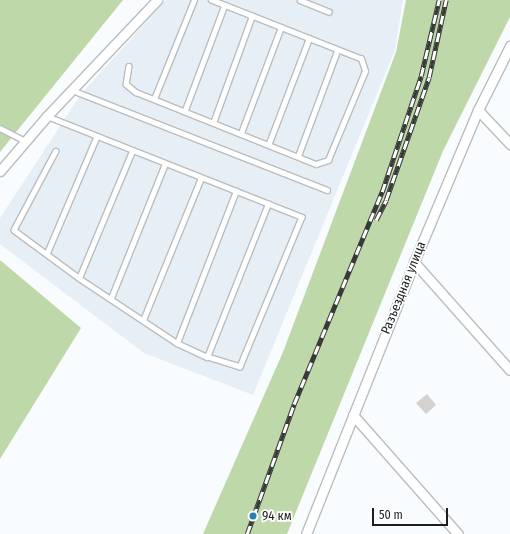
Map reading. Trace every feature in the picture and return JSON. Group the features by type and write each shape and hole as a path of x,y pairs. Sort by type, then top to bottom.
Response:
{"street":[{"path":"0,171 47,116 157,0"},
{"name":"Разъездная улица","path":"306,534 414,262 478,110 510,46"},
{"path":"478,110 510,144"},
{"path":"414,262 510,370"},
{"path":"353,414 458,534"}],"lane":[{"path":"154,99 194,0"},
{"path":"129,66 126,84 136,92 184,110 213,123 269,143 316,164 328,160 365,71 361,60 211,0"},
{"path":"300,0 328,12"},
{"path":"184,110 224,6"},
{"path":"213,123 252,16"},
{"path":"241,133 281,27"},
{"path":"269,143 309,38"},
{"path":"298,156 337,51"},
{"path":"72,90 327,190"},
{"path":"47,116 132,151 302,217 240,367 207,357 177,343 79,278 14,230 56,151"},
{"path":"0,128 26,140"},
{"path":"47,253 98,136"},
{"path":"79,278 132,151"},
{"path":"110,298 165,164"},
{"path":"143,320 201,178"},
{"path":"177,343 236,191"},
{"path":"207,357 268,204"}],"shaded area":[{"path":"166,0 403,0 395,50 253,395 144,353 0,244 0,218 81,94"}],"green space":[{"path":"0,0 123,0 0,152"},
{"path":"406,0 510,0 510,17 443,151 287,534 203,534 283,352 396,52"},
{"path":"0,260 81,328 0,459"}],"building":[{"path":"427,394 436,405 426,414 416,403"}],"railway":[{"path":"247,534 294,404 382,192 421,76 439,0"},
{"path":"376,220 386,200 429,77 446,0"}],"place":[{"name":"94 км","path":"253,516"}]}
